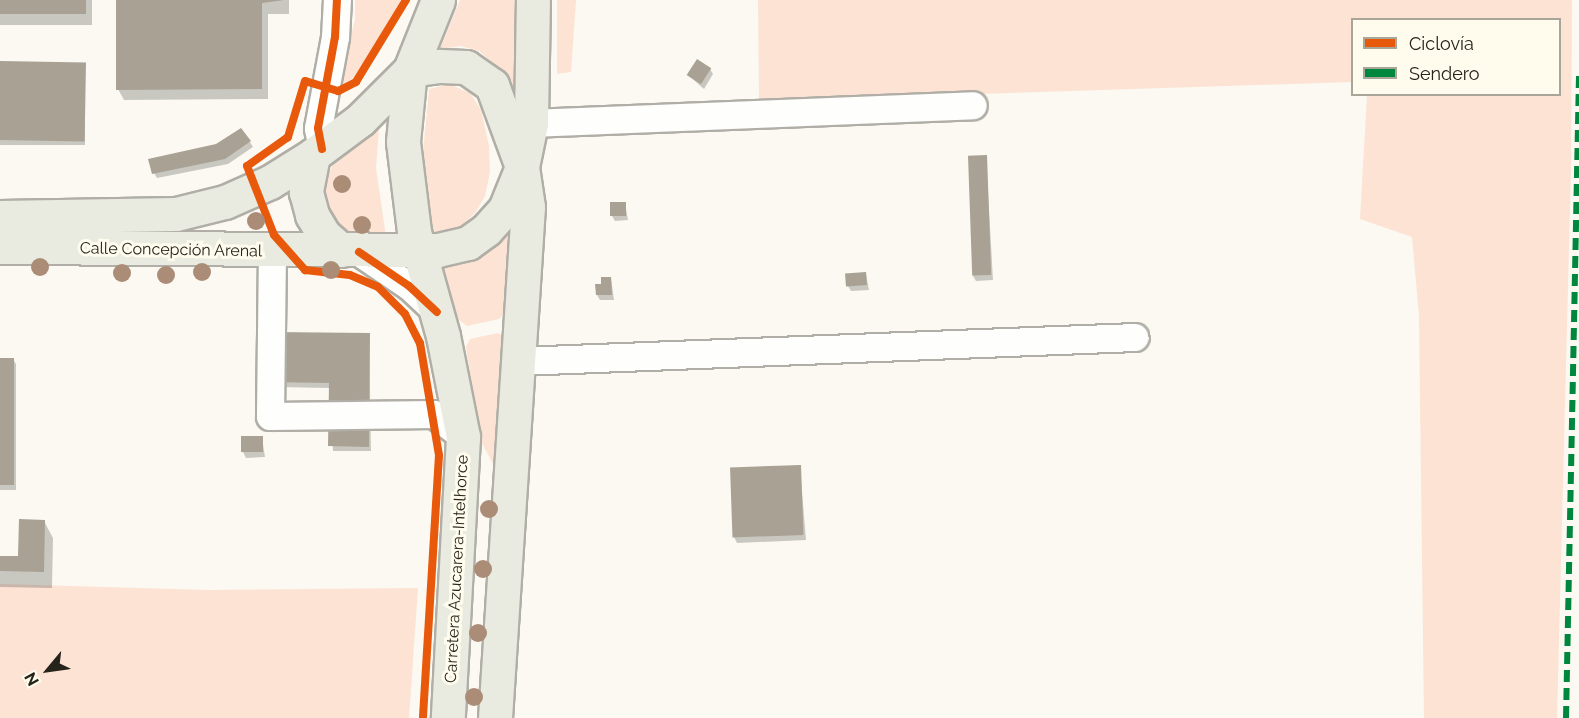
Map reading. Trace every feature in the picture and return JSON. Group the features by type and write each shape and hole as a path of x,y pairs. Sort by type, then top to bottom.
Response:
{"main road":[{"name":"Carretera Azucarera-Intelhorce","path":"438,0 410,70 404,153 408,197 420,252 437,312 463,437 448,718"},
{"path":"522,167 531,123 533,0"},
{"path":"410,70 466,67 492,86 522,167 528,207 495,718"},
{"name":"Calle Concepción Arenal","path":"0,217 176,214 225,202 270,182 318,152 360,120 410,70"},
{"path":"318,152 306,192 312,214 324,236 350,251"},
{"name":"Calle Concepción Arenal","path":"0,247 420,252 468,243 486,230 505,209 522,167"}],"street":[{"path":"318,152 318,128 335,37 337,0"},
{"path":"531,123 973,105"},
{"path":"272,251 270,416 434,414 463,437"},
{"path":"350,251 409,286 437,312"},
{"path":"519,361 1135,337"}],"shaded area":[{"path":"355,0 401,0 355,77 338,87 355,20"},
{"path":"460,0 518,0 519,102 503,71 479,51 461,46 440,49"},
{"path":"557,0 576,0 571,72 557,74"},
{"path":"758,0 1572,0 1571,168 1557,718 1424,718 1419,316 1412,237 1360,219 1367,96 1561,96 1561,18 1351,18 1351,82 759,101"},
{"path":"449,84 470,93 481,110 489,146 490,172 485,196 475,213 461,226 432,239 423,152 429,89"},
{"path":"379,129 376,168 386,237 358,239 329,219 323,197 325,181 334,163"},
{"path":"512,231 506,312 499,319 467,326 458,319 443,267 464,264 486,253"},
{"path":"498,333 504,337 495,468 480,439 466,347 470,339"},
{"path":"0,584 209,590 418,588 409,718 0,718"}],"building":[{"path":"0,0 86,0 86,14 0,14"},
{"path":"116,0 284,0 262,3 262,89 116,90"},
{"path":"697,59 711,68 701,84 687,75"},
{"path":"0,61 86,63 85,141 0,140"},
{"path":"241,128 251,141 225,159 152,174 148,159 216,144"},
{"path":"987,155 991,275 972,276 968,156"},
{"path":"610,202 626,202 626,216 610,216"},
{"path":"866,272 867,285 846,286 845,273"},
{"path":"601,277 611,277 612,295 596,295 595,284 601,284"},
{"path":"272,332 370,333 369,447 328,446 329,383 271,382"},
{"path":"0,358 14,358 14,485 0,485"},
{"path":"241,436 263,436 263,452 241,452"},
{"path":"801,465 803,535 732,537 730,467"},
{"path":"19,519 45,520 44,572 0,571 0,556 18,556"}],"marked path":[{"path":"1566,718 1579,74"}],"cycle path":[{"path":"322,149 318,128 335,37 337,0"},
{"path":"406,0 356,82 338,91 305,81 288,137 247,166 274,235 305,270 350,275 378,287 405,314 420,343 439,455 423,718"},
{"path":"359,252 409,286 437,312"}]}
